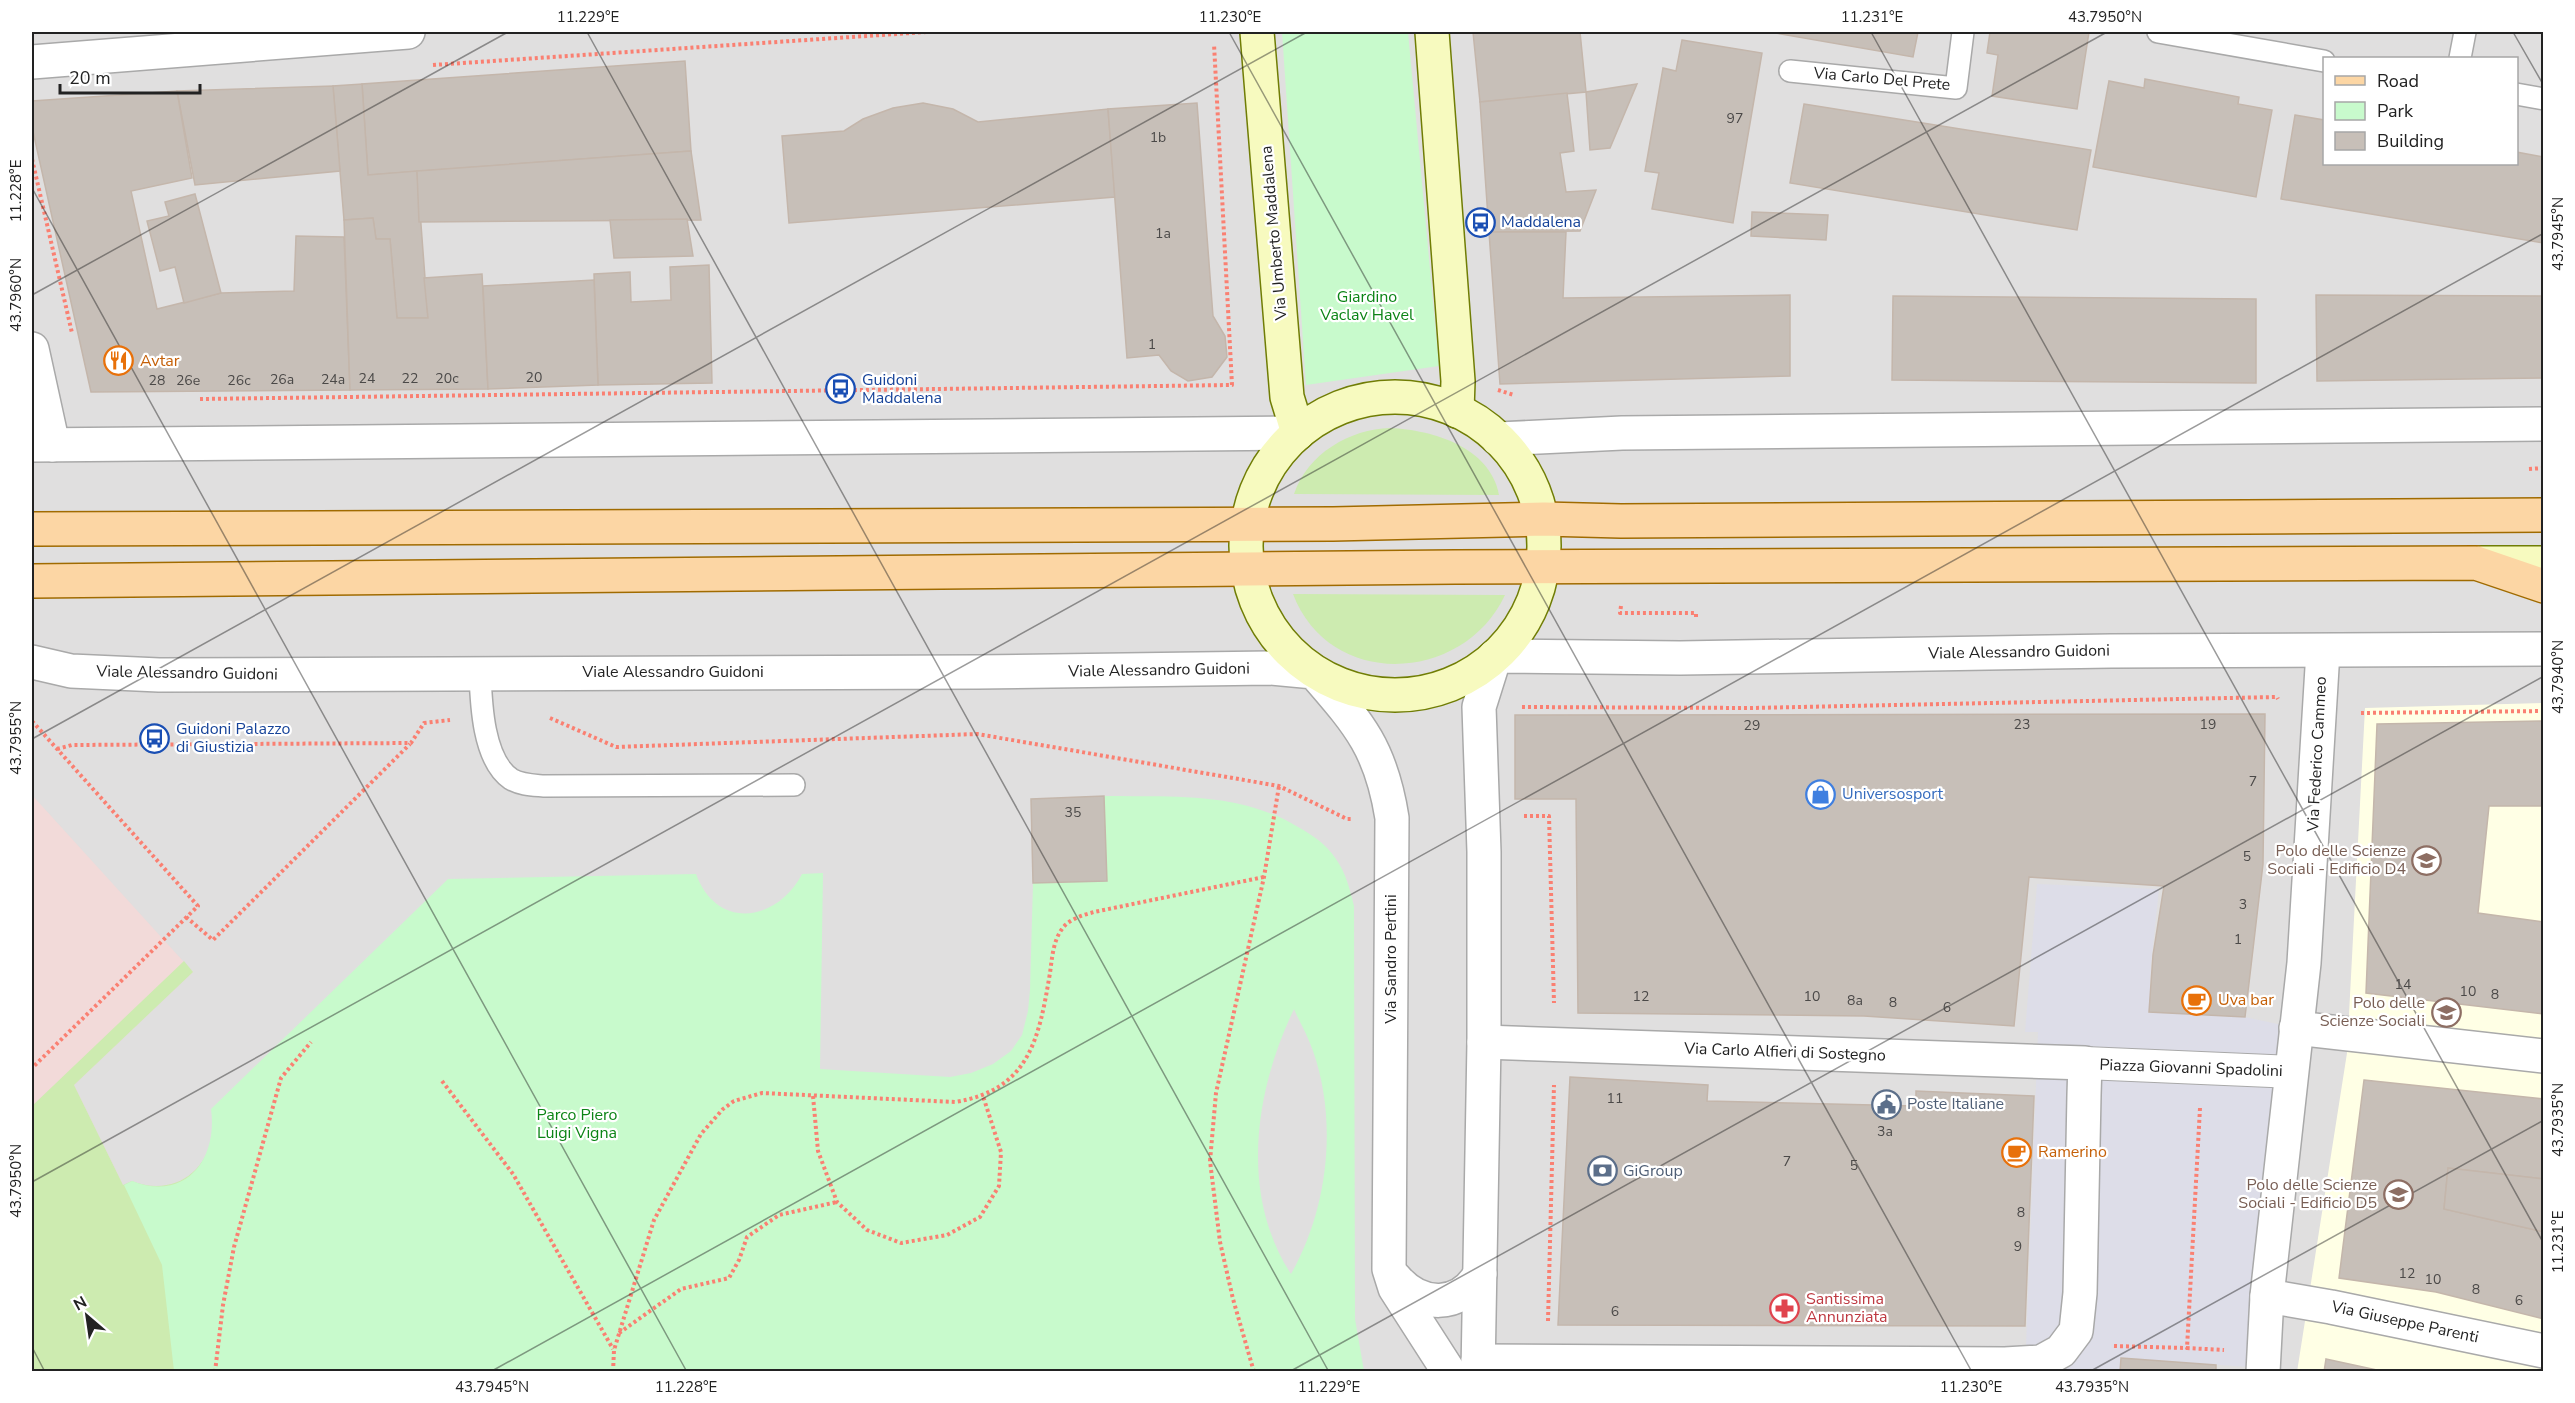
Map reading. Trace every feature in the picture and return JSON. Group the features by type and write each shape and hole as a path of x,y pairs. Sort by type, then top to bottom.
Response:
{"main road":[{"name":"Via Umberto Maddalena","path":"1257,32 1287,397 1298,433"},
{"path":"1432,32 1458,381 1457,411"},
{"name":"Viale Alessandro Guidoni","path":"1390,397 1416,399 1457,411 1478,423 1498,439 1528,478 1544,519 1546,543 1536,593 1526,616 1495,656 1469,675 1430,690 1404,694 1376,694 1350,689 1314,672 1294,656 1276,637 1262,615 1248,570 1247,523 1258,487 1270,463 1298,433 1324,415 1343,406 1369,399 1390,397"},
{"path":"32,529 1333,524 1544,519 1622,521 2544,515"},
{"path":"2476,563 2544,586"},
{"path":"32,581 1542,567 2544,563"}],"street":[{"path":"32,62 408,32"},
{"path":"32,349 42,445 1298,433"},
{"path":"1498,439 1622,433 2544,424"},
{"name":"Viale Alessandro Guidoni","path":"1495,656 1680,658 1960,653 2544,650"},
{"name":"Via Federico Cammeo","path":"2292,1072 2304,963 2323,651"},
{"path":"1468,1368 1480,1274 1484,1042 1484,852 1479,707 1495,656"},
{"name":"Viale Alessandro Guidoni","path":"32,662 71,671 159,675 978,672 1270,668 1314,672"},
{"name":"Via Sandro Pertini","path":"1314,672 1361,728 1377,757 1387,784 1392,818 1389,1269 1395,1288 1468,1368"},
{"path":"2296,1028 2544,1056"},
{"name":"Via Carlo Alfieri di Sostegno","path":"1484,1042 2085,1064"},
{"name":"Piazza Giovanni Spadolini","path":"1468,1368 2041,1362 2061,1351 2076,1331 2080,1293 2085,1064 2292,1072 2267,1296 2263,1371"},
{"path":"1389,1269 1403,1288 1415,1296 1437,1301 1459,1295 1474,1285 1480,1274"},
{"name":"Via Giuseppe Parenti","path":"2267,1296 2544,1351"}],"lane":[{"name":"Via Carlo Del Prete","path":"1790,71 1956,88 1963,32"},
{"path":"2158,32 2323,61"},
{"path":"2460,57 2465,32"},
{"path":"2518,94 2544,99"},
{"path":"480,673 486,732 497,760 509,777 530,784 794,785"}],"path":[{"path":"425,66 926,32"},
{"path":"194,399 1232,385 1214,43"},
{"path":"32,159 74,343"},
{"path":"1495,389 1524,399"},
{"path":"1516,707 1696,707 2277,697"},
{"path":"2357,713 2544,711"},
{"path":"32,721 198,906 32,1068"},
{"path":"186,916 213,940 411,743"},
{"path":"1254,1371 1233,1299 1220,1242 1210,1161 1216,1093 1264,877 1280,786"},
{"path":"613,1371 614,1350 618,1334 654,1220 701,1134 723,1109 747,1095 762,1093 955,1102 983,1096 1005,1082 1023,1064 1033,1047 1042,1025 1056,941 1062,928 1071,921 1094,912 1264,877"},
{"path":"214,1371 234,1247 281,1078 311,1042"},
{"path":"2187,1348 2202,1069"},
{"path":"442,1081 513,1174 614,1350"},
{"path":"813,1096 818,1150 837,1202 867,1230 901,1243 947,1235 980,1217 999,1186 1001,1152 983,1096"},
{"path":"618,1334 681,1289 729,1278 739,1260 747,1237 779,1215 837,1202"},
{"path":"2109,1346 2224,1350 2224,1358"}],"shaded area":[{"path":"32,32 2543,32 2543,1371 32,1371"},
{"name":"Polo delle Scienze Sociali","path":"2543,703 2543,1371 2297,1372 2347,1053 2365,708"},
{"path":"32,795 193,972 74,1085 162,1265 32,1371"},
{"path":"2037,884 2159,889 2151,965 2149,1012 2245,1017 2296,1028 2263,1368 2121,1358 2120,1371 2025,1371 2038,1032 2025,1032"}],"green space":[{"name":"Giardino Vaclav Havel","path":"1282,32 1408,32 1439,366 1306,385"},
{"path":"1390,428 1407,429 1441,437 1472,453 1493,478 1499,495 1294,494 1309,467 1332,446 1360,433"},
{"path":"1293,594 1505,595 1486,624 1460,646 1430,659 1398,664 1366,660 1336,647 1311,626"},
{"name":"Parco Piero Luigi Vigna","path":"1154,796 1204,798 1252,807 1275,815 1314,837 1324,845 1339,864 1354,906 1355,1319 1364,1371 174,1371 162,1265 124,1185 132,1181 151,1186 168,1186 182,1181 194,1172 203,1160 209,1145 212,1128 211,1109 448,879 696,874 706,892 718,905 732,912 748,913 763,910 778,902 791,890 802,874 823,873 820,1069 950,1077 971,1073 993,1064 1011,1051 1022,1035 1030,990 1033,883 1031,799","holes":["1294,1009 1311,1045 1321,1078 1327,1136 1321,1194 1314,1222 1291,1274 1275,1243 1264,1210 1259,1176 1258,1142 1262,1107 1270,1073"]},
{"path":"184,961 193,972 74,1085 123,1185 132,1181 159,1186 183,1179 202,1162 212,1136 201,1371 32,1372 32,1106"}],"building":[{"path":"1473,32 1580,32 1586,92 1480,102"},
{"path":"1770,32 1918,32 1913,57"},
{"path":"1990,32 2089,32 2077,109 1992,96 1998,55 1987,53"},
{"path":"1682,40 1762,53 1733,223 1652,209 1659,173 1645,171 1663,68 1676,71"},
{"path":"685,61 691,151 368,175 362,84"},
{"path":"2145,79 2239,97 2238,104 2272,110 2256,197 2093,167 2109,81 2144,88"},
{"path":"362,84 368,175 417,171 428,318 397,318 390,239 376,239 373,218 344,220 333,86"},
{"path":"1637,84 1610,148 1590,150 1586,92"},
{"path":"333,86 340,171 195,185 177,91"},
{"path":"177,91 192,178 131,191 157,309 221,293 294,291 296,236 344,237 350,390 91,392 32,127 32,101"},
{"path":"1567,93 1574,151 1560,153 1566,192 1596,190 1580,231 1489,232 1480,102"},
{"path":"923,103 953,109 978,122 1108,109 1115,197 789,223 782,136 844,131 863,119 893,108"},
{"path":"1197,103 1213,316 1225,336 1227,357 1212,377 1188,381 1171,371 1159,355 1127,358 1108,109"},
{"path":"1804,104 2091,150 2077,230 1790,183"},
{"path":"2295,115 2323,120 2323,165 2518,165 2518,152 2544,157 2544,243 2281,199"},
{"path":"691,151 701,220 419,222 417,171"},
{"path":"195,194 221,293 184,303 175,267 160,271 147,221 169,216 165,202"},
{"path":"1752,212 1828,215 1826,240 1751,236"},
{"path":"373,218 376,239 390,239 397,318 428,318 424,278 482,274 488,389 350,390 344,220"},
{"path":"687,219 693,256 614,258 610,220"},
{"path":"1489,232 1566,232 1563,298 1790,295 1790,376 1500,384"},
{"path":"709,265 712,383 598,385 594,274 630,272 631,302 671,300 670,267"},
{"path":"594,280 598,385 488,389 483,286"},
{"path":"2316,295 2544,296 2544,378 2317,381"},
{"path":"1893,296 2256,299 2256,383 1892,380"},
{"path":"2265,714 2263,864 2245,1017 2149,1012 2153,955 2164,886 2029,877 2014,1026 1864,1016 1578,1013 1576,799 1515,799 1515,715"},
{"name":"Polo delle Scienze Sociali - Edificio D4","path":"2544,721 2544,806 2489,806 2478,913 2544,922 2544,1014 2366,993 2377,724"},
{"path":"1104,796 1107,881 1033,883 1031,799"},
{"path":"1570,1077 1708,1085 1707,1101 1916,1106 1916,1091 2034,1096 2025,1326 1558,1325"},
{"name":"Polo delle Scienze Sociali - Edificio D5","path":"2364,1080 2544,1099 2544,1179 2448,1168 2444,1209 2544,1232 2544,1319 2436,1292 2339,1278"},
{"path":"2448,1168 2544,1179 2544,1232 2444,1209"},
{"path":"2121,1358 2216,1365 2216,1372 2120,1372"},
{"path":"2326,1359 2386,1372 2324,1372"}],"place":[{"name":"Maddalena","path":"1480,222"},
{"name":"Avtar","path":"119,361"},
{"name":"Guidoni Maddalena","path":"841,389"},
{"name":"Guidoni Palazzo di Giustizia","path":"155,738"},
{"name":"Universosport","path":"1821,794"},
{"name":"Polo delle Scienze Sociali - Edificio D4","path":"2427,860"},
{"name":"Uva bar","path":"2197,1000"},
{"name":"Polo delle Scienze Sociali","path":"2446,1012"},
{"name":"Poste Italiane","path":"1886,1104"},
{"name":"Ramerino","path":"2017,1152"},
{"name":"GiGroup","path":"1602,1171"},
{"name":"Polo delle Scienze Sociali - Edificio D5","path":"2398,1194"},
{"name":"Santissima Annunziata","path":"1785,1308"}]}
